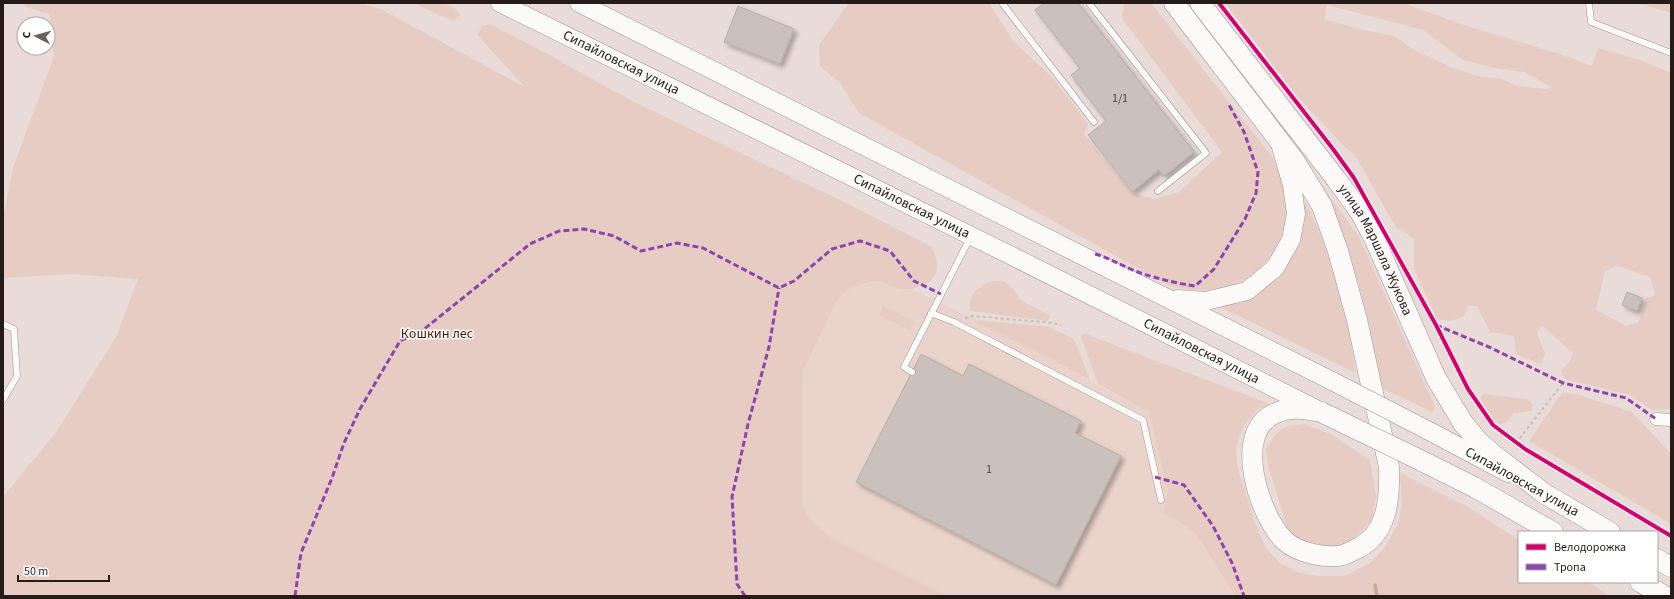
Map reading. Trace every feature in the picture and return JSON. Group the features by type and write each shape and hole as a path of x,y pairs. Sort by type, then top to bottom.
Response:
{"main road":[{"name":"Сипайловская улица","path":"500,3 971,236 1321,412 1422,460 1474,487 1551,531"},
{"path":"579,3 1170,299 1206,301 1248,291 1275,268 1291,240 1296,214 1292,185 1285,158 1275,134"},
{"name":"улица Маршала Жукова","path":"1174,3 1294,160 1322,206 1338,251 1356,320 1389,467 1390,492 1386,514 1376,535 1361,547 1342,555 1322,556 1304,552 1286,542 1273,525 1263,506 1256,489 1253,470 1256,435 1263,423 1275,413 1289,408 1303,408 1321,412"},
{"name":"улица Маршала Жукова","path":"1200,3 1360,212 1374,238 1436,378 1463,423 1478,441 1495,456 1545,494"},
{"name":"Сипайловская улица","path":"1170,299 1433,433 1545,494 1608,531"},
{"path":"1658,560 1671,567"},
{"path":"1642,583 1665,596"}],"street":[{"path":"1656,419 1671,420"}],"lane":[{"path":"1002,3 1094,122"},
{"path":"1089,3 1206,153 1158,191"},
{"path":"1589,3 1591,22 1671,53"},
{"path":"912,372 904,367 971,236"},
{"path":"931,313 954,322 1143,420 1161,500"},
{"path":"3,324 14,329 17,376 3,400"}],"path":[{"path":"954,322 973,316 1054,323 1061,325"},
{"path":"1516,442 1563,382"},
{"path":"1511,438 1521,446"}],"shaded area":[{"path":"878,281 900,289 912,289 977,320 979,323 1149,412 1168,492 1163,514 1185,525 1196,534 1234,594 1233,596 948,596 832,538 818,528 808,517 802,504 803,371 836,302 846,291 856,286"}],"green space":[{"name":"Кошкин лес","path":"23,3 360,3 381,9 525,87 477,35 482,26 490,24 634,102 842,201 932,247 937,261 936,273 930,282 912,289 900,289 878,281 866,283 846,291 836,302 803,371 802,504 814,523 832,538 948,596 3,596 3,497 57,431 116,337 138,279 70,274 3,278 3,218 13,168 54,56 56,56 56,16 49,16 49,14 26,7"},
{"path":"413,3 440,3 452,7 461,15 453,21"},
{"path":"849,3 989,3 1013,41 1054,79 1088,124 1084,134 1132,193 1154,199 1179,192 1222,152 1122,18 1124,3 1151,3 1273,158 1282,183 1286,200 1285,226 1274,251 1262,266 1251,276 1226,288 1198,290 1168,285 859,113 840,83 820,66 819,45"},
{"path":"1225,3 1403,3 1467,26 1560,54 1592,66 1598,48 1643,61 1671,73 1671,409 1652,410 1630,395 1565,379 1561,371 1570,361 1573,353 1542,326 1537,333 1545,354 1541,364 1516,354 1514,336 1490,332 1477,306 1468,306 1463,317 1450,321 1437,319 1414,269 1414,240 1404,231 1397,229 1354,154 1344,146 1298,97","holes":["1327,5 1423,30 1463,60 1495,68 1524,72 1552,87 1546,89 1518,86 1499,78 1480,77 1453,68 1414,50 1395,36 1363,30 1324,19","1617,266 1650,277 1655,295 1647,298 1638,323 1626,326 1596,310 1605,271"]},
{"path":"1637,3 1671,3 1671,13"},
{"path":"1327,193 1359,237 1432,400 1435,408 1432,412 1381,388 1360,289 1349,253 1325,195"},
{"path":"1302,196 1322,238 1337,282 1348,327 1356,373 1214,304 1278,272"},
{"path":"993,281 1003,281 1013,288 1019,299 1050,316 1048,321 970,311 972,295 983,285"},
{"path":"883,306 914,322 910,330 879,315"},
{"path":"977,320 1049,327 1074,339 1090,380 978,323"},
{"path":"1083,333 1270,404 1258,409 1242,429 1236,448 1237,466 1258,531 1266,548 1280,563 1300,573 1318,576 1345,576 1370,563 1385,547 1398,524 1402,503 1400,473 1466,506 1518,539 1518,583 1589,583 1610,596 1233,596 1234,594 1196,534 1185,525 1163,514 1168,492 1149,412 1098,384 1081,337"},
{"path":"1562,393 1576,394 1632,412 1671,454 1671,524 1529,441"},
{"path":"1484,394 1527,399 1533,405 1531,411 1514,413 1506,423 1500,424 1493,419 1480,398"},
{"path":"1305,424 1332,435 1370,460 1376,495 1372,520 1351,542 1331,549 1306,547 1289,534 1268,465 1266,449 1277,433 1290,426"}],"building":[{"path":"1044,3 1078,3 1194,152 1164,176 1159,170 1132,192 1088,135 1106,121 1071,75 1080,68 1035,10"},
{"path":"738,6 794,29 780,64 724,42"},
{"path":"1627,292 1642,298 1637,311 1622,305"},
{"path":"921,354 963,376 969,364 1081,421 1075,433 1121,456 1056,585 856,482"}],"waterway":[{"path":"1375,585 1377,596"}],"marked path":[{"path":"1095,254 1142,274 1195,286 1214,269 1245,219 1256,193 1258,172 1244,132 1228,103"},
{"path":"295,596 301,553 332,478 344,443 360,409 400,341 423,330 530,244 559,231 584,229 614,236 641,251 677,243 703,248 779,288 794,281 832,249 860,241 890,251 914,281 941,294"},
{"path":"745,596 737,584 732,497 748,424 769,347 779,288"},
{"path":"1436,325 1489,347 1563,383 1626,398 1656,419"},
{"path":"1155,477 1184,485 1213,526 1232,563 1244,596"}],"cycle path":[{"path":"1219,3 1354,178 1436,325 1468,389 1493,425 1525,449 1671,536"}]}
